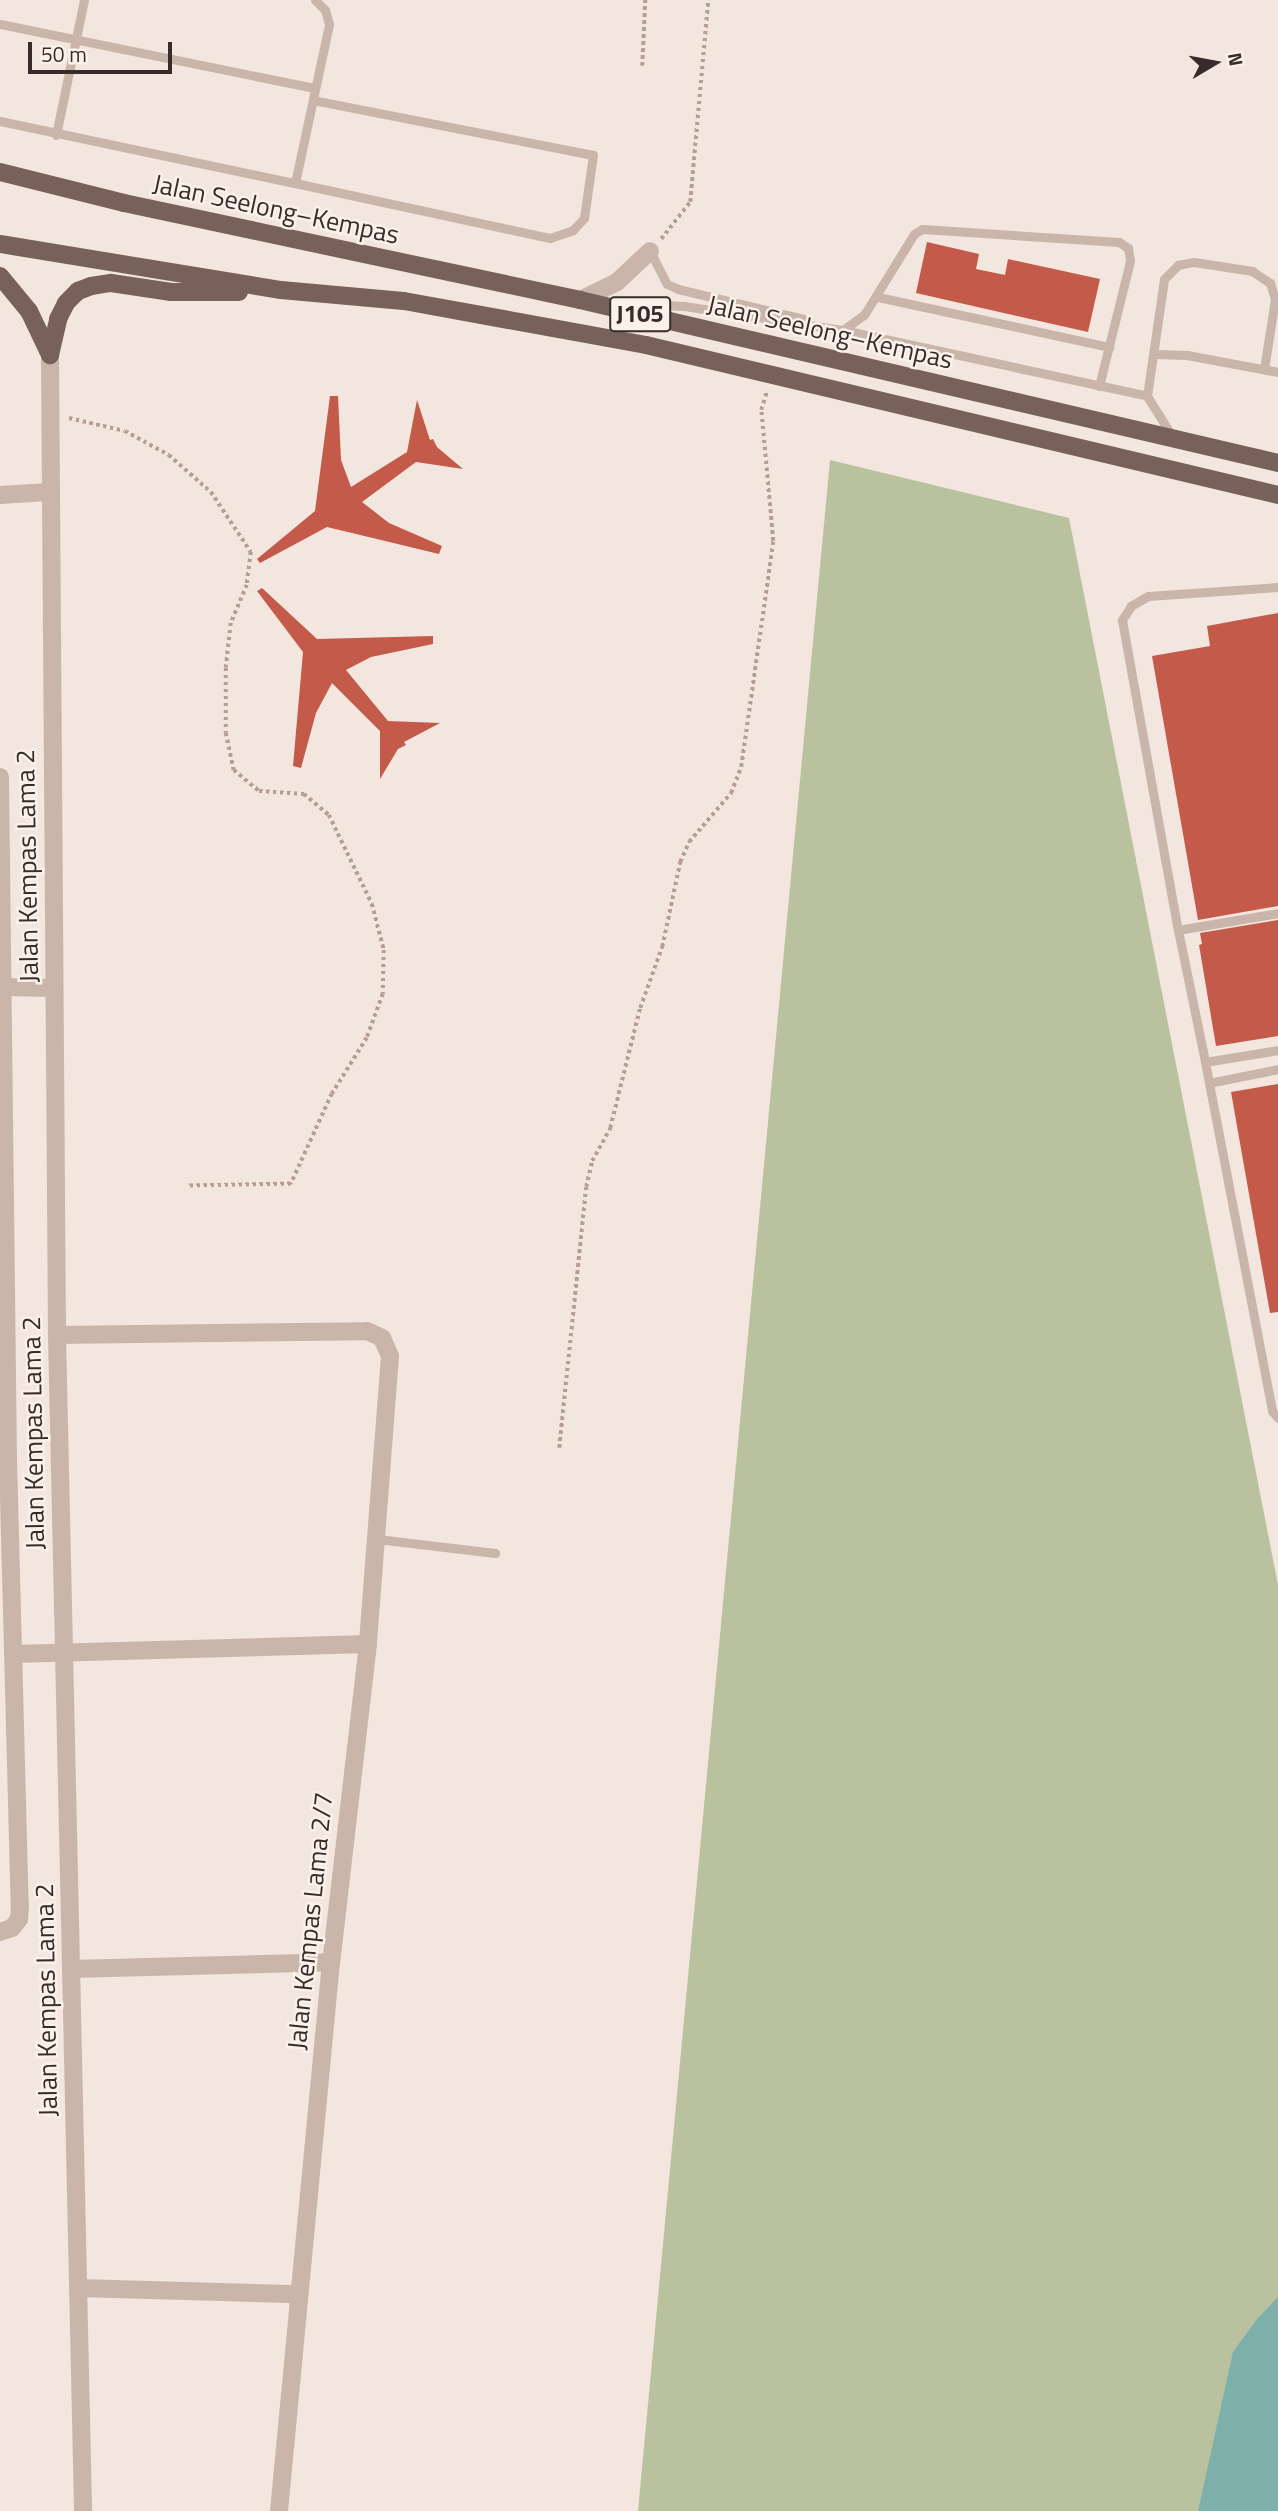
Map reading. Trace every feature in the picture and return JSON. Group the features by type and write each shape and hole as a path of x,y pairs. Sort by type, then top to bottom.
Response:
{"main road":[{"name":"Jalan Seelong–Kempas","path":"0,172 580,300 1278,463"},
{"path":"0,187 38,182"},
{"name":"Jalan Seelong–Kempas","path":"0,244 281,290 417,303 646,345 1278,495"},
{"path":"0,276 29,310 50,355"},
{"path":"50,355 58,319 66,303 78,291 91,286 111,283 171,292 281,290"}],"street":[{"path":"580,300 617,282 650,251"},
{"name":"Jalan Kempas Lama 2","path":"50,355 57,1335 83,2511"},
{"path":"0,495 49,492"},
{"path":"0,777 4,1459 13,1654 7,1686 20,1906 19,1919 12,1928 0,1932"},
{"path":"1,987 54,988"},
{"name":"Jalan Kempas Lama 2/7","path":"57,1335 367,1331 383,1338 390,1356 368,1644 331,1962 279,2511"},
{"path":"13,1654 368,1644"},
{"path":"71,1969 331,1962"},
{"path":"78,2288 299,2294"}],"lane":[{"path":"56,135 84,0"},
{"path":"295,183 329,24 325,10 315,0"},
{"path":"0,24 315,88"},
{"path":"0,121 550,238 573,230 584,218 593,155 313,100"},
{"path":"580,300 684,306 843,330 864,315 914,234 922,229 1119,242 1128,248 1130,261 1099,386"},
{"path":"650,251 667,284 678,289 843,330 1147,396"},
{"path":"1173,438 1147,396 1164,279 1178,265 1194,262 1252,271 1270,283 1275,299 1264,369"},
{"path":"878,296 1110,347"},
{"path":"1155,354 1187,355 1278,372"},
{"path":"1278,587 1148,596 1131,606 1122,620 1178,930 1272,1411 1278,1418"},
{"path":"1178,930 1278,913"},
{"path":"1205,1062 1278,1050"},
{"path":"1209,1083 1278,1069"},
{"path":"377,1539 495,1553"}],"path":[{"path":"642,66 645,0"},
{"path":"650,251 690,202 708,0"},
{"path":"559,1448 586,1187 592,1161 610,1128 640,1008 662,947 680,862 688,842 731,793 745,748 773,541 761,410 772,374"},
{"path":"50,413 125,431 169,455 211,492 235,524 251,552 247,584 231,623 226,668 226,733 234,770 259,791 304,794 329,815 372,904 384,950 383,994 367,1038 332,1094 291,1184 187,1186"}],"green space":[{"path":"830,460 1069,518 1278,1585 1278,2511 638,2511"}],"water":[{"path":"1278,2297 1278,2511 1198,2511 1233,2352 1257,2319"}],"building":[{"path":"927,242 979,254 976,269 1005,275 1008,259 1100,279 1088,332 916,293"},
{"path":"330,396 338,396 341,460 351,487 407,452 417,400 430,440 433,439 437,447 463,469 416,462 362,502 389,523 442,546 439,554 327,527 260,563 257,559 315,511"},
{"path":"262,588 317,639 433,636 433,644 371,657 346,670 388,721 440,723 404,742 406,745 398,749 380,779 380,731 332,683 316,713 301,768 293,766 303,652 257,591"},
{"path":"1278,613 1278,906 1198,920 1152,656 1210,646 1207,626"},
{"path":"1278,920 1278,1036 1216,1046 1199,945 1202,944 1200,933"},
{"path":"1278,1084 1278,1312 1270,1313 1231,1092"}]}
